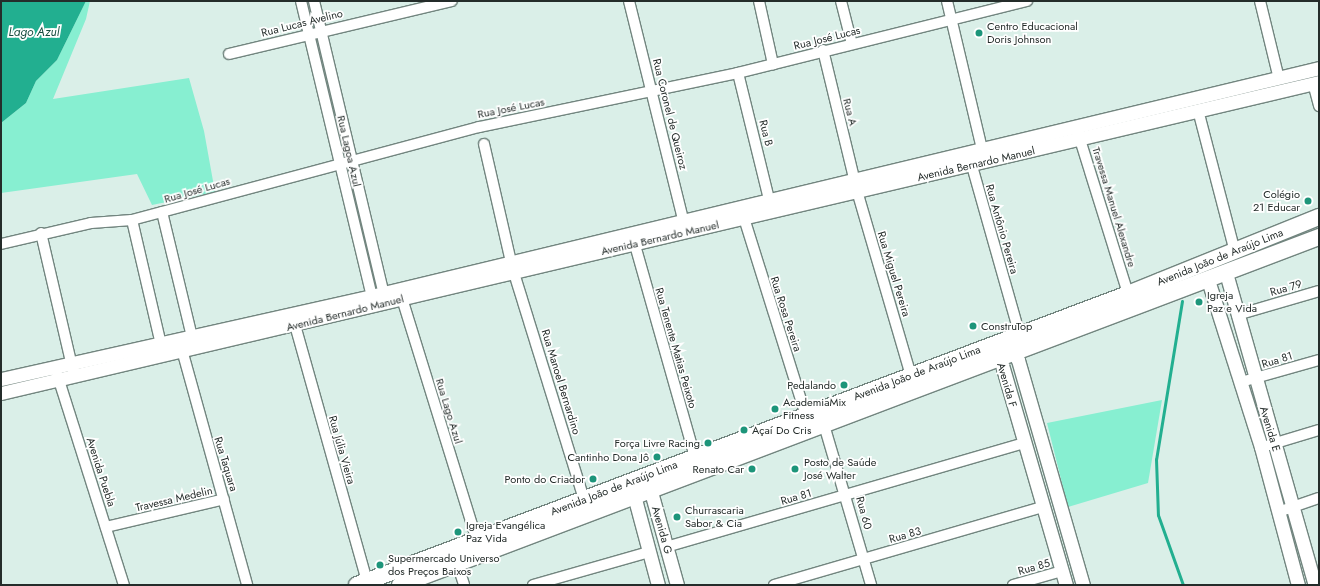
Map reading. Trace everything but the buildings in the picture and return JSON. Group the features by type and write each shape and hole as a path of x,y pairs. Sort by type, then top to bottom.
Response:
{"main road":[{"name":"Avenida João de Araújo Lima","path":"648,483 694,457 806,416 838,412 863,402 1000,358 1020,345 1128,294 1319,217"},
{"name":"Avenida João de Araújo Lima","path":"863,402 911,376 1002,341 1020,345 1208,280 1319,237"},
{"name":"Avenida João de Araújo Lima","path":"400,585 457,563 632,489 824,425 838,412"},
{"name":"Avenida João de Araújo Lima","path":"362,583 584,499 632,489"}],"street":[{"name":"Rua Lagoa Azul","path":"301,1 339,163 379,299"},
{"name":"Rua Lagoa Azul","path":"314,1 352,159 379,299"},
{"name":"Rua Lucas Avelino","path":"229,54 308,33 452,1"},
{"name":"Rua Coronel de Queiroz","path":"629,1 653,92 684,226"},
{"path":"759,1 773,64"},
{"path":"841,1 852,44"},
{"path":"947,1 982,149 972,166"},
{"name":"Rua José Lucas","path":"1,244 41,233 91,223 132,220 352,159 479,127 653,92 738,73 823,50 1028,1"},
{"path":"1260,1 1279,79"},
{"name":"Rua A","path":"823,50 855,185"},
{"name":"Avenida Bernardo Manuel","path":"1,393 75,378 258,328 684,226 744,218 982,149 1079,133 1198,110 1225,98 1279,79 1319,68"},
{"name":"Rua B","path":"738,73 770,199"},
{"path":"1316,82 1319,106"},
{"name":"Avenida Bernardo Manuel","path":"587,249 635,245 684,226 770,199 972,166 1079,133 1225,98 1316,82"},
{"path":"1198,110 1235,252"},
{"name":"Travessa Manuel Alexandre","path":"1079,133 1128,294"},
{"name":"Rua Manoel Bernardino","path":"484,144 512,267 584,499"},
{"name":"Rua Antônio Pereira","path":"972,166 1020,345"},
{"name":"Rua Miguel Pereira","path":"855,185 911,376"},
{"path":"162,212 192,337"},
{"name":"Rua Rosa Pereira","path":"744,218 806,416"},
{"path":"132,220 161,345"},
{"path":"41,233 75,378"},
{"name":"Rua Tenente Matias Peixoto","path":"635,245 694,457"},
{"name":"Avenida E","path":"1226,273 1293,506 1315,569 1315,585"},
{"name":"Avenida E","path":"1208,280 1261,448 1298,585"},
{"name":"Rua 79","path":"1237,315 1319,291"},
{"name":"Rua Lago Azul","path":"401,294 477,540"},
{"name":"Avenida Bernardo Manuel","path":"1,379 71,362 161,345 192,337 258,328 295,325 379,299"},
{"name":"Rua Júlia Vieira","path":"295,325 362,583"},
{"name":"Avenida F","path":"1002,341 1000,358 1042,507 1066,585"},
{"name":"Avenida F","path":"1020,345 1083,585"},
{"name":"Rua Taquara","path":"182,350 247,585"},
{"name":"Rua 81","path":"1241,382 1319,360"},
{"name":"Avenida Puebla","path":"55,366 124,585"},
{"name":"Rua 60","path":"824,425 846,494 871,585"},
{"path":"1261,448 1319,430"},
{"name":"Rua 81","path":"666,546 1024,443"},
{"name":"Avenida G","path":"648,483 677,585"},
{"name":"Avenida G","path":"632,489 658,585"},
{"path":"1278,512 1319,498"},
{"name":"Travessa Medelin","path":"106,527 224,499"},
{"name":"Rua 83","path":"774,585 1042,507"},
{"path":"533,585 649,552"},
{"path":"457,563 464,585"},
{"name":"Rua 85","path":"1013,585 1062,571"}],"shaded area":[{"path":"86,1 90,1 86,19 53,99 189,78 204,131 215,192 152,205 137,174 1,193 1,123 26,103 36,81 57,60"},
{"path":"1162,400 1148,483 1068,507 1047,423"}],"water":[{"name":"Lago Azul","path":"1,1 86,1 57,60 36,81 26,103 1,123"}],"waterway":[{"path":"1182,301 1156,459 1158,515 1183,585"}],"place":[{"name":"Centro Educacional Doris Johnson","path":"979,33"},
{"name":"Colégio 21 Educar","path":"1308,201"},
{"name":"Igreja Paz e Vida","path":"1199,302"},
{"name":"ConstruTop","path":"973,326"},
{"name":"Pedalando","path":"844,385"},
{"name":"AcademiaMix Fitness","path":"775,409"},
{"name":"Açaí Do Cris","path":"744,430"},
{"name":"Força Livre Racing","path":"708,443"},
{"name":"Cantinho Dona Jô","path":"657,457"},
{"name":"Renato Car","path":"752,469"},
{"name":"Posto de Saúde José Walter","path":"795,469"},
{"name":"Ponto do Criador","path":"593,479"},
{"name":"Churrascaria Sabor & Cia","path":"677,517"},
{"name":"Igreja Evangélica Paz Vida","path":"458,532"},
{"name":"Supermercado Universo dos Preços Baixos","path":"380,565"}]}
